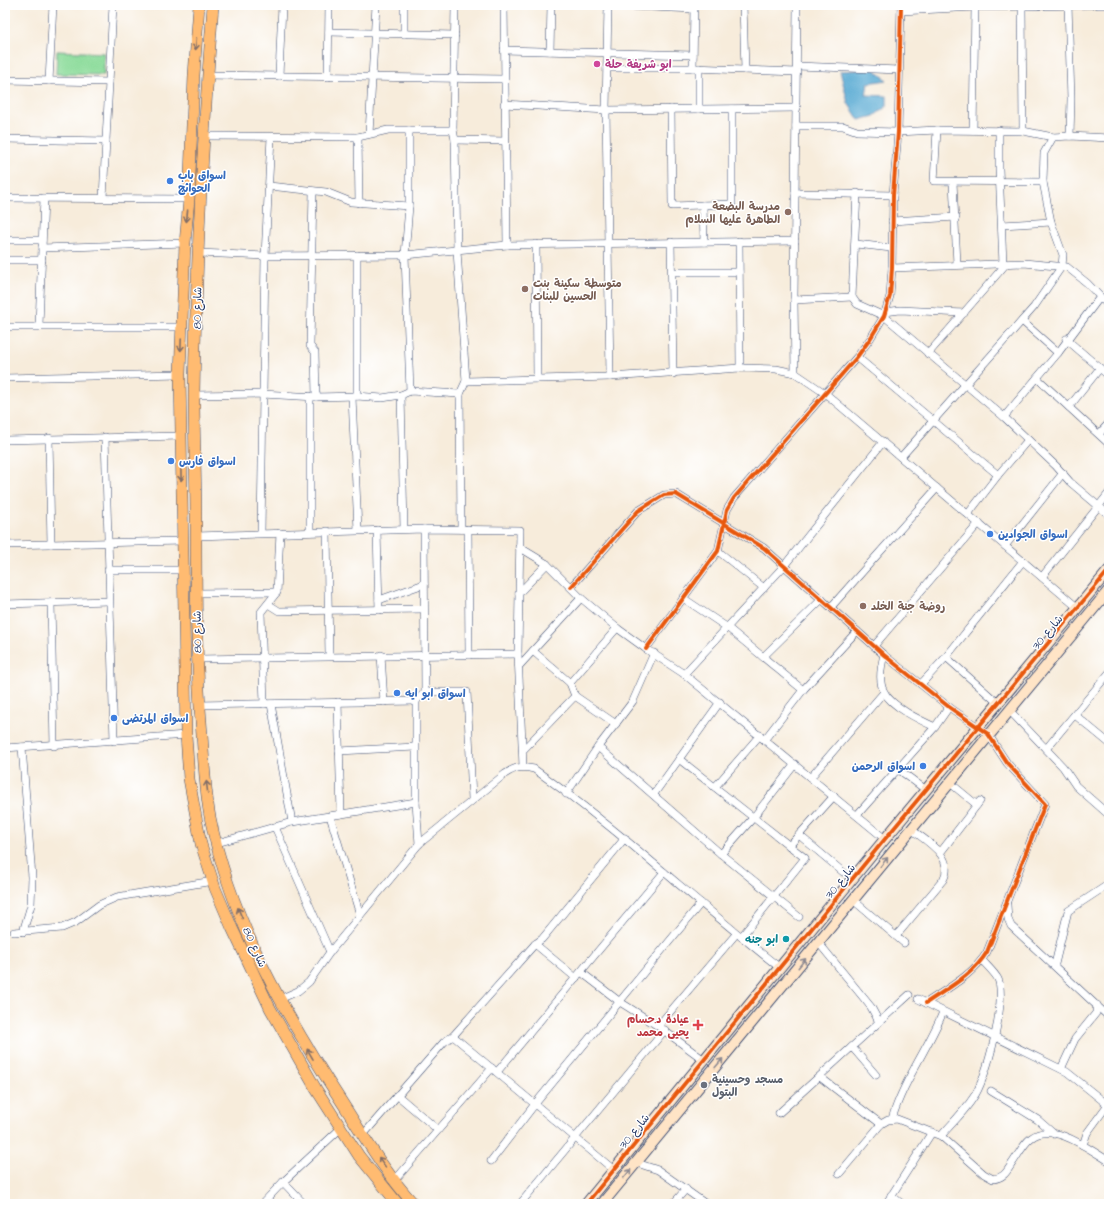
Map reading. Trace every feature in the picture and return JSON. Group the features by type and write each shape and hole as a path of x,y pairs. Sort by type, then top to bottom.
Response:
{"main road":[{"name":"شارع 80","path":"199,5 194,75 189,198 185,243 180,374 186,735 190,779 201,844 213,881 232,928 270,1008 340,1129 359,1156 398,1204"},
{"name":"شارع 80","path":"212,5 207,75 194,395 199,705 209,809 217,843 237,906 263,967 312,1057 363,1135 414,1204"},
{"path":"181,419 183,422 190,423 194,418"},
{"path":"181,453 188,446 195,452"}],"street":[{"path":"49,81 53,5"},
{"path":"103,198 113,5"},
{"path":"279,76 282,5"},
{"path":"328,77 329,5"},
{"path":"369,134 376,33 376,5"},
{"path":"404,5 404,34"},
{"path":"455,5 453,130 455,140 457,251 466,381 460,394 468,655"},
{"path":"504,5 504,104 507,245"},
{"path":"550,51 551,5"},
{"path":"743,5 745,70"},
{"path":"795,373 794,300 797,5"},
{"path":"646,649 718,551 726,510 734,498 857,357 870,339 884,314 890,296 892,268 891,248 898,132 901,8 1090,5"},
{"path":"1098,5 1109,5"},
{"path":"610,377 606,110 608,6 694,7 693,55 696,68 699,109"},
{"path":"1022,6 1023,131"},
{"path":"1068,6 1070,49 1070,136"},
{"path":"973,130 975,7"},
{"path":"329,32 455,35"},
{"path":"504,50 693,55"},
{"path":"607,68 899,70"},
{"path":"207,75 504,79"},
{"path":"5,80 109,82"},
{"path":"504,104 606,110 797,108"},
{"path":"671,109 672,206 732,204 732,109"},
{"path":"796,126 843,126 857,131 898,132 937,130 999,130 1023,131 1053,138 1070,136 1109,138"},
{"path":"205,136 358,136 388,130 453,130"},
{"path":"409,130 409,206 405,255 410,391"},
{"path":"937,130 934,182 1043,182"},
{"path":"928,354 1005,264 1000,181 999,130"},
{"path":"358,136 359,203"},
{"path":"261,533 265,256 271,137"},
{"path":"901,457 1034,307 1062,266 1063,255 1051,222 1043,182 1044,153 1053,138"},
{"path":"5,139 106,141"},
{"path":"455,140 505,141"},
{"path":"953,182 956,217 957,264"},
{"path":"269,186 326,192 351,202 409,206"},
{"path":"310,532 315,352 310,346 313,191"},
{"path":"796,193 857,193 893,195"},
{"path":"857,193 856,244 852,297 857,304 884,314 964,385 1004,417 1070,482 1109,515"},
{"path":"5,198 189,198"},
{"path":"39,325 44,198"},
{"path":"702,205 704,242"},
{"path":"892,221 956,217"},
{"path":"1002,225 1051,222"},
{"path":"5,240 42,240"},
{"path":"199,253 265,256 405,255 507,245 795,240"},
{"path":"739,241 740,368"},
{"path":"671,242 673,374"},
{"path":"42,248 185,243"},
{"path":"536,244 537,378"},
{"path":"856,244 891,248"},
{"path":"357,255 354,397 358,530"},
{"path":"5,260 42,260"},
{"path":"892,268 957,264 1062,266 1067,267 1087,283 1109,306"},
{"path":"672,272 739,272"},
{"path":"794,300 852,297"},
{"path":"1004,417 1058,353 1066,339 1100,297"},
{"path":"884,314 900,310 964,312"},
{"path":"1022,321 1058,353"},
{"path":"5,327 39,325 182,327"},
{"path":"1066,339 1109,376"},
{"path":"857,357 998,475"},
{"path":"466,381 610,377 673,374 740,368 776,369 795,373 826,394 1078,608"},
{"path":"1069,407 1100,368"},
{"path":"5,378 180,374"},
{"path":"1037,378 1109,444"},
{"path":"194,395 262,394 382,398 401,395 410,391 460,394"},
{"path":"401,395 404,529"},
{"path":"1099,434 1109,423"},
{"path":"5,440 181,436"},
{"path":"105,437 114,741"},
{"path":"49,438 52,544"},
{"path":"968,514 998,475 1028,440"},
{"path":"684,674 784,566 883,442"},
{"path":"1005,546 1062,473"},
{"path":"831,607 938,488"},
{"path":"1042,577 1109,493"},
{"path":"571,587 638,511 664,495 676,494 764,548 884,655 949,707 988,734 1007,763 1045,804 989,948 982,960 969,974 926,1003"},
{"path":"874,646 979,523"},
{"path":"196,536 404,529 520,530 518,654 523,766"},
{"path":"199,705 416,701 425,692 424,529"},
{"path":"377,530 379,610"},
{"path":"327,531 329,656"},
{"path":"280,533 277,592 261,612 262,657 268,704 292,822"},
{"path":"5,545 182,541"},
{"path":"520,547 547,564 581,598 617,628 684,674 720,702 885,839"},
{"path":"718,551 764,588"},
{"path":"921,684 946,657 1023,561"},
{"path":"519,593 547,564"},
{"path":"108,570 183,570"},
{"name":"شارع 30","path":"586,1204 885,839 999,704 1109,570"},
{"path":"379,600 424,584"},
{"name":"شارع 30","path":"602,1204 988,734 1109,590"},
{"path":"197,593 277,592"},
{"path":"519,666 581,598"},
{"path":"683,598 728,628 803,690"},
{"path":"763,656 822,599"},
{"path":"5,604 109,602"},
{"path":"51,603 54,746"},
{"path":"268,604 279,611 424,609"},
{"path":"570,683 617,628"},
{"path":"715,787 857,631"},
{"path":"533,651 570,683 575,696 616,724"},
{"path":"566,794 598,746 633,701 654,653"},
{"path":"198,659 518,654"},
{"path":"381,655 384,702"},
{"path":"884,655 881,665 881,684 884,692 890,700 916,719 935,727"},
{"path":"946,657 999,704"},
{"path":"1046,749 1109,673"},
{"path":"425,692 467,692 472,799"},
{"path":"811,777 884,692"},
{"path":"523,750 575,696"},
{"path":"416,701 415,747 418,844"},
{"path":"338,702 341,814"},
{"path":"654,794 720,702"},
{"path":"857,815 935,727 949,707"},
{"path":"1009,710 1064,767 1076,786 1109,815"},
{"path":"990,714 999,721"},
{"path":"1075,715 1109,743"},
{"path":"5,748 54,746 186,735"},
{"path":"598,746 721,854 799,917"},
{"path":"339,751 415,747"},
{"path":"22,748 32,891 28,918 23,932"},
{"path":"658,1026 738,935 775,897 804,858 679,759"},
{"path":"721,854 753,818 795,764"},
{"path":"280,999 304,987 330,952 418,844 472,799 513,768 523,766 534,769 625,838 701,904 780,968"},
{"path":"898,769 926,790"},
{"path":"940,853 978,803 949,782"},
{"path":"789,846 834,796"},
{"path":"217,843 292,822 416,802"},
{"path":"330,816 360,915"},
{"path":"275,827 330,952"},
{"path":"896,936 943,880 947,866 940,853 911,829"},
{"path":"800,835 843,872"},
{"path":"363,1135 444,1042 453,1036 535,944 542,940 625,838"},
{"path":"395,1180 438,1130 576,978 664,872"},
{"path":"14,932 62,928 76,922 100,905 117,897 213,881"},
{"path":"1054,964 1068,911 1109,884"},
{"path":"853,900 904,943"},
{"path":"1007,901 1008,919 1011,926 1054,964 1109,1017"},
{"path":"491,1161 535,1104 701,904"},
{"path":"818,942 871,1007 879,1022"},
{"path":"535,944 576,978"},
{"path":"941,1136 974,1098 988,1066 994,1037 1000,992 998,980 982,960"},
{"path":"581,972 620,1002 665,1030 704,1060"},
{"path":"779,1113 909,995"},
{"path":"755,998 759,1004 766,1006"},
{"path":"918,999 1061,1069 1108,1104 1087,1132 1083,1145"},
{"path":"1061,1069 1075,1039 1096,1013 1097,1005"},
{"path":"744,1011 754,1020"},
{"path":"892,1119 903,1089 930,1040 943,1012"},
{"path":"520,1204 665,1030"},
{"path":"453,1036 614,1170"},
{"path":"852,1047 876,1075"},
{"path":"820,1077 881,1124"},
{"path":"991,1091 1038,1120 1054,1134"},
{"path":"397,1095 438,1130"},
{"path":"838,1174 881,1124 892,1119 902,1120 941,1136 984,1174 993,1179 1003,1176 1031,1137 1045,1133 1064,1136 1083,1145 1109,1161"},
{"path":"262,1204 283,1182 340,1129"},
{"path":"886,1204 932,1132"},
{"path":"637,1162 658,1170 706,1204"},
{"path":"283,1182 304,1204"},
{"path":"674,1204 686,1189"},
{"path":"891,1195 902,1204"}],"green space":[{"path":"57,51 104,53 104,75 56,74"}],"water":[{"path":"874,69 887,80 868,83 866,95 887,96 887,106 874,116 859,120 848,103 840,71"}],"cycle path":[{"path":"646,649 718,551 727,510 734,498 857,357 884,316 890,296 892,268 893,195 898,132 901,5"},
{"path":"571,587 638,511 664,495 676,494 764,548 884,655 949,707 988,734 1007,763 1045,804 987,952 975,968 926,1003"},
{"path":"586,1204 885,839 1109,570"}],"place":[{"name":"ابو شريفة حلة","path":"597,64"},
{"name":"اسواق باب الحوائج","path":"170,181"},
{"name":"مدرسة البضعة الطاهرة عليها السلام","path":"788,212"},
{"name":"متوسطة سكينة بنت الحسين للبنات","path":"525,289"},
{"name":"اسواق فارس","path":"171,461"},
{"name":"اسواق الجوادين","path":"990,534"},
{"name":"روضة جنة الخلد","path":"863,606"},
{"name":"اسواق ابو ايه","path":"397,693"},
{"name":"اسواق المرتضى","path":"114,718"},
{"name":"اسواق الرحمن","path":"923,766"},
{"name":"ابو جنه","path":"786,939"},
{"name":"عيادة د.حسام يحيى محمد","path":"698,1025"},
{"name":"مسجد وحسينية البتول","path":"704,1085"}]}
